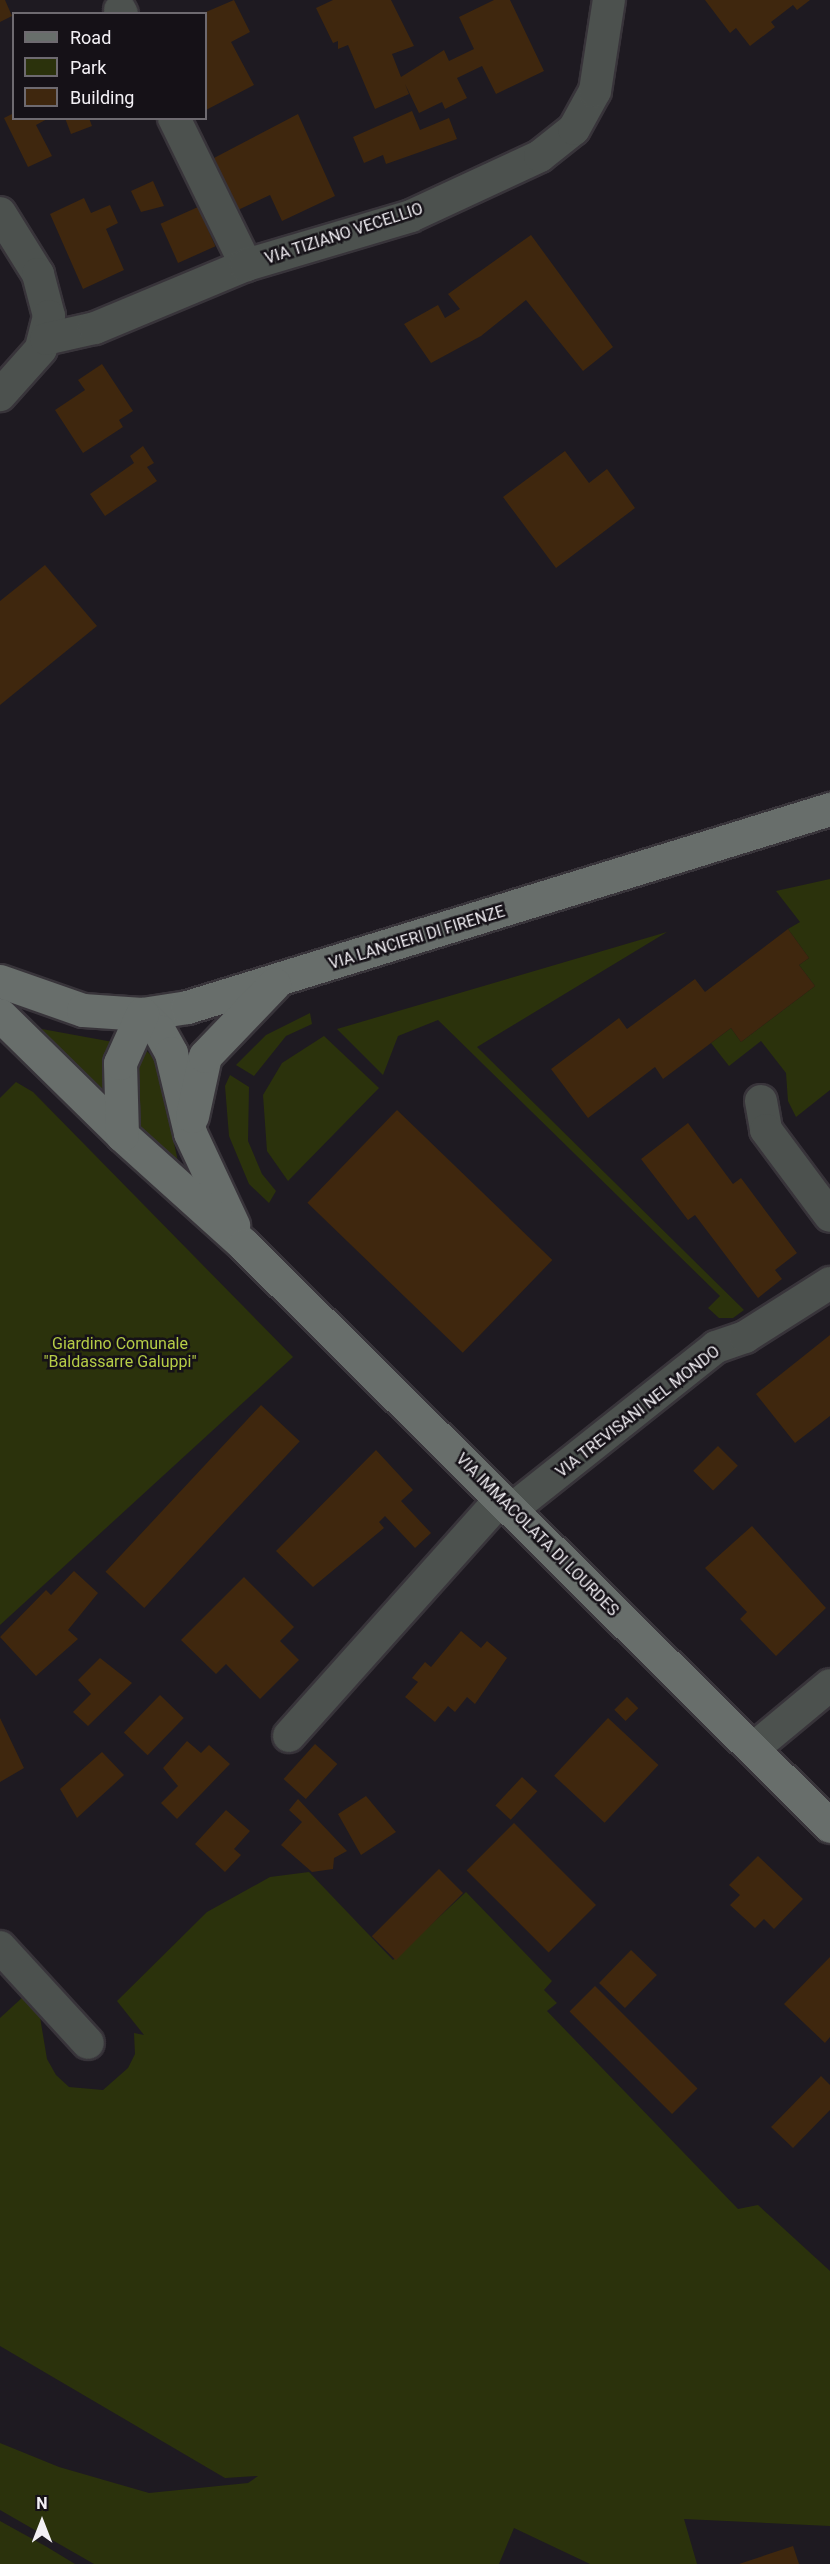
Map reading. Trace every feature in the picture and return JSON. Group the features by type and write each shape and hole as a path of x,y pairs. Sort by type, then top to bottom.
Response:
{"street":[{"name":"VIA TIZIANO VECELLIO","path":"46,339 95,328 246,265 411,216 540,156 574,129 595,91 609,0"},
{"name":"VIA TIZIANO VECELLIO","path":"175,120 246,265"},
{"path":"0,213 45,289 49,316 46,339 0,395"},
{"name":"VIA LANCIERI DI FIRENZE","path":"0,981 83,1010 142,1014 187,1007 830,809"},
{"path":"190,1133 194,1092 205,1056 277,981"},
{"path":"122,1136 120,1063 142,1014"},
{"name":"VIA IMMACOLATA DI LOURDES","path":"142,1014 171,1053 190,1133 244,1245"},
{"name":"VIA IMMACOLATA DI LOURDES","path":"0,1015 122,1136 244,1245 830,1826"},
{"path":"761,1101 766,1130 830,1216"},
{"name":"VIA TREVISANI NEL MONDO","path":"289,1736 506,1504 717,1347 745,1338 830,1283"},
{"path":"753,1749 830,1685"},
{"path":"0,1947 88,2043"}],"green space":[{"path":"830,879 830,1090 796,1117 788,1101 786,1073 761,1041 729,1066 711,1043 731,1028 741,1042 815,986 799,965 809,958 788,929 800,922 776,891"},
{"path":"667,932 477,1047 744,1310 733,1318 719,1318 708,1308 720,1296 438,1020 398,1036 383,1075 337,1029"},
{"path":"310,1013 312,1024 286,1036 254,1076 236,1065 266,1035"},
{"path":"31,1027 113,1042 107,1101"},
{"path":"324,1036 379,1088 288,1181 267,1151 263,1095 282,1063"},
{"path":"147,1051 156,1061 181,1175 142,1138 138,1127 137,1064"},
{"path":"230,1075 249,1087 248,1141 262,1174 276,1191 269,1203 249,1184 229,1136 225,1086"},
{"name":"Giardino Comunale \"Baldassarre Galuppi\"","path":"16,1082 33,1092 293,1357 0,1625 0,1098"},
{"path":"309,1872 393,1960 466,1892 552,1981 544,1990 557,2003 547,2011 738,2209 758,2205 830,2271 830,2526 684,2519 697,2564 590,2564 514,2528 499,2564 94,2564 0,2510 0,2443 59,2467 149,2493 248,2483 258,2476 225,2478 0,2346 0,2018 24,1996 40,2017 47,2059 56,2075 69,2087 103,2090 128,2068 135,2054 134,2033 144,2035 117,2001 207,1912 270,1877"},
{"path":"0,2521 47,2547 75,2564 0,2564"}],"building":[{"path":"0,0 5,0 12,16 0,22"},
{"path":"234,0 250,32 231,42 254,85 207,109 207,12"},
{"path":"333,0 391,0 414,46 392,54 401,77 444,50 449,61 474,49 459,17 494,0 510,0 544,71 496,94 482,66 457,78 467,98 445,109 442,102 419,113 405,84 409,94 375,109 348,45 338,49 338,41 333,43 316,8"},
{"path":"705,0 810,0 797,10 793,5 771,22 775,27 750,46 736,28 730,33"},
{"path":"412,111 420,130 449,118 457,139 386,164 383,155 364,163 353,137"},
{"path":"12,114 12,120 45,120 36,125 52,156 28,167 4,118"},
{"path":"298,114 335,196 282,221 270,195 238,210 214,158"},
{"path":"66,120 90,120 92,126 71,134"},
{"path":"153,181 164,206 141,212 131,191"},
{"path":"84,198 91,213 110,205 118,223 106,229 124,270 83,289 50,214"},
{"path":"198,207 215,246 178,263 161,224"},
{"path":"531,235 613,347 583,371 526,300 481,336 431,363 404,324 438,305 445,318 460,309 448,294"},
{"path":"102,364 133,411 119,420 123,427 83,453 55,410 85,390 78,380"},
{"path":"143,446 154,463 147,467 157,481 105,516 90,494 134,463 130,456"},
{"path":"565,451 589,483 607,469 635,508 556,568 503,497"},
{"path":"45,565 97,626 0,705 0,601"},
{"path":"788,929 809,958 799,965 815,986 741,1042 731,1028 663,1079 655,1067 588,1118 551,1069 619,1018 627,1029 695,979 705,992"},
{"path":"397,1110 552,1260 463,1353 307,1203"},
{"path":"688,1123 733,1184 741,1178 797,1253 775,1270 782,1279 758,1298 695,1215 688,1220 641,1159"},
{"path":"830,1335 830,1416 795,1443 756,1394"},
{"path":"261,1405 300,1441 144,1608 106,1572"},
{"path":"718,1446 738,1466 713,1491 693,1471"},
{"path":"376,1450 413,1490 401,1501 431,1533 415,1548 385,1516 379,1522 384,1528 313,1587 276,1551"},
{"path":"752,1526 826,1608 776,1656 740,1619 747,1612 705,1568"},
{"path":"74,1571 98,1593 68,1630 78,1639 36,1676 0,1637 46,1590 51,1595"},
{"path":"244,1577 294,1627 280,1641 299,1660 260,1699 226,1664 216,1674 181,1640"},
{"path":"461,1631 481,1648 487,1641 507,1658 475,1704 467,1697 455,1712 448,1706 435,1722 405,1697 418,1682 412,1678 425,1662 431,1667"},
{"path":"100,1658 132,1683 88,1726 73,1712 91,1694 78,1680"},
{"path":"160,1695 184,1718 148,1755 124,1732"},
{"path":"627,1697 638,1708 626,1721 614,1710"},
{"path":"0,1718 24,1768 0,1782"},
{"path":"608,1718 658,1765 605,1823 554,1776"},
{"path":"187,1741 201,1753 209,1745 230,1764 177,1819 161,1803 178,1786 163,1768"},
{"path":"315,1744 337,1764 306,1799 284,1779"},
{"path":"102,1752 124,1775 77,1818 60,1789"},
{"path":"522,1777 537,1791 511,1820 495,1806"},
{"path":"366,1796 396,1832 361,1855 338,1814"},
{"path":"298,1799 347,1851 334,1858 333,1869 312,1872 281,1845 302,1822 289,1810"},
{"path":"226,1810 250,1831 234,1849 241,1855 225,1872 195,1844"},
{"path":"514,1823 596,1905 549,1952 467,1870"},
{"path":"758,1856 803,1899 774,1929 764,1919 755,1928 730,1905 740,1895 729,1885"},
{"path":"439,1869 463,1893 396,1960 372,1936"},
{"path":"631,1950 657,1975 625,2008 599,1983"},
{"path":"830,1957 830,2037 825,2043 784,2004"},
{"path":"595,1986 698,2089 672,2114 570,2011"},
{"path":"821,2076 830,2085 830,2110 793,2148 771,2127"},
{"path":"793,2546 799,2564 739,2564"}]}
